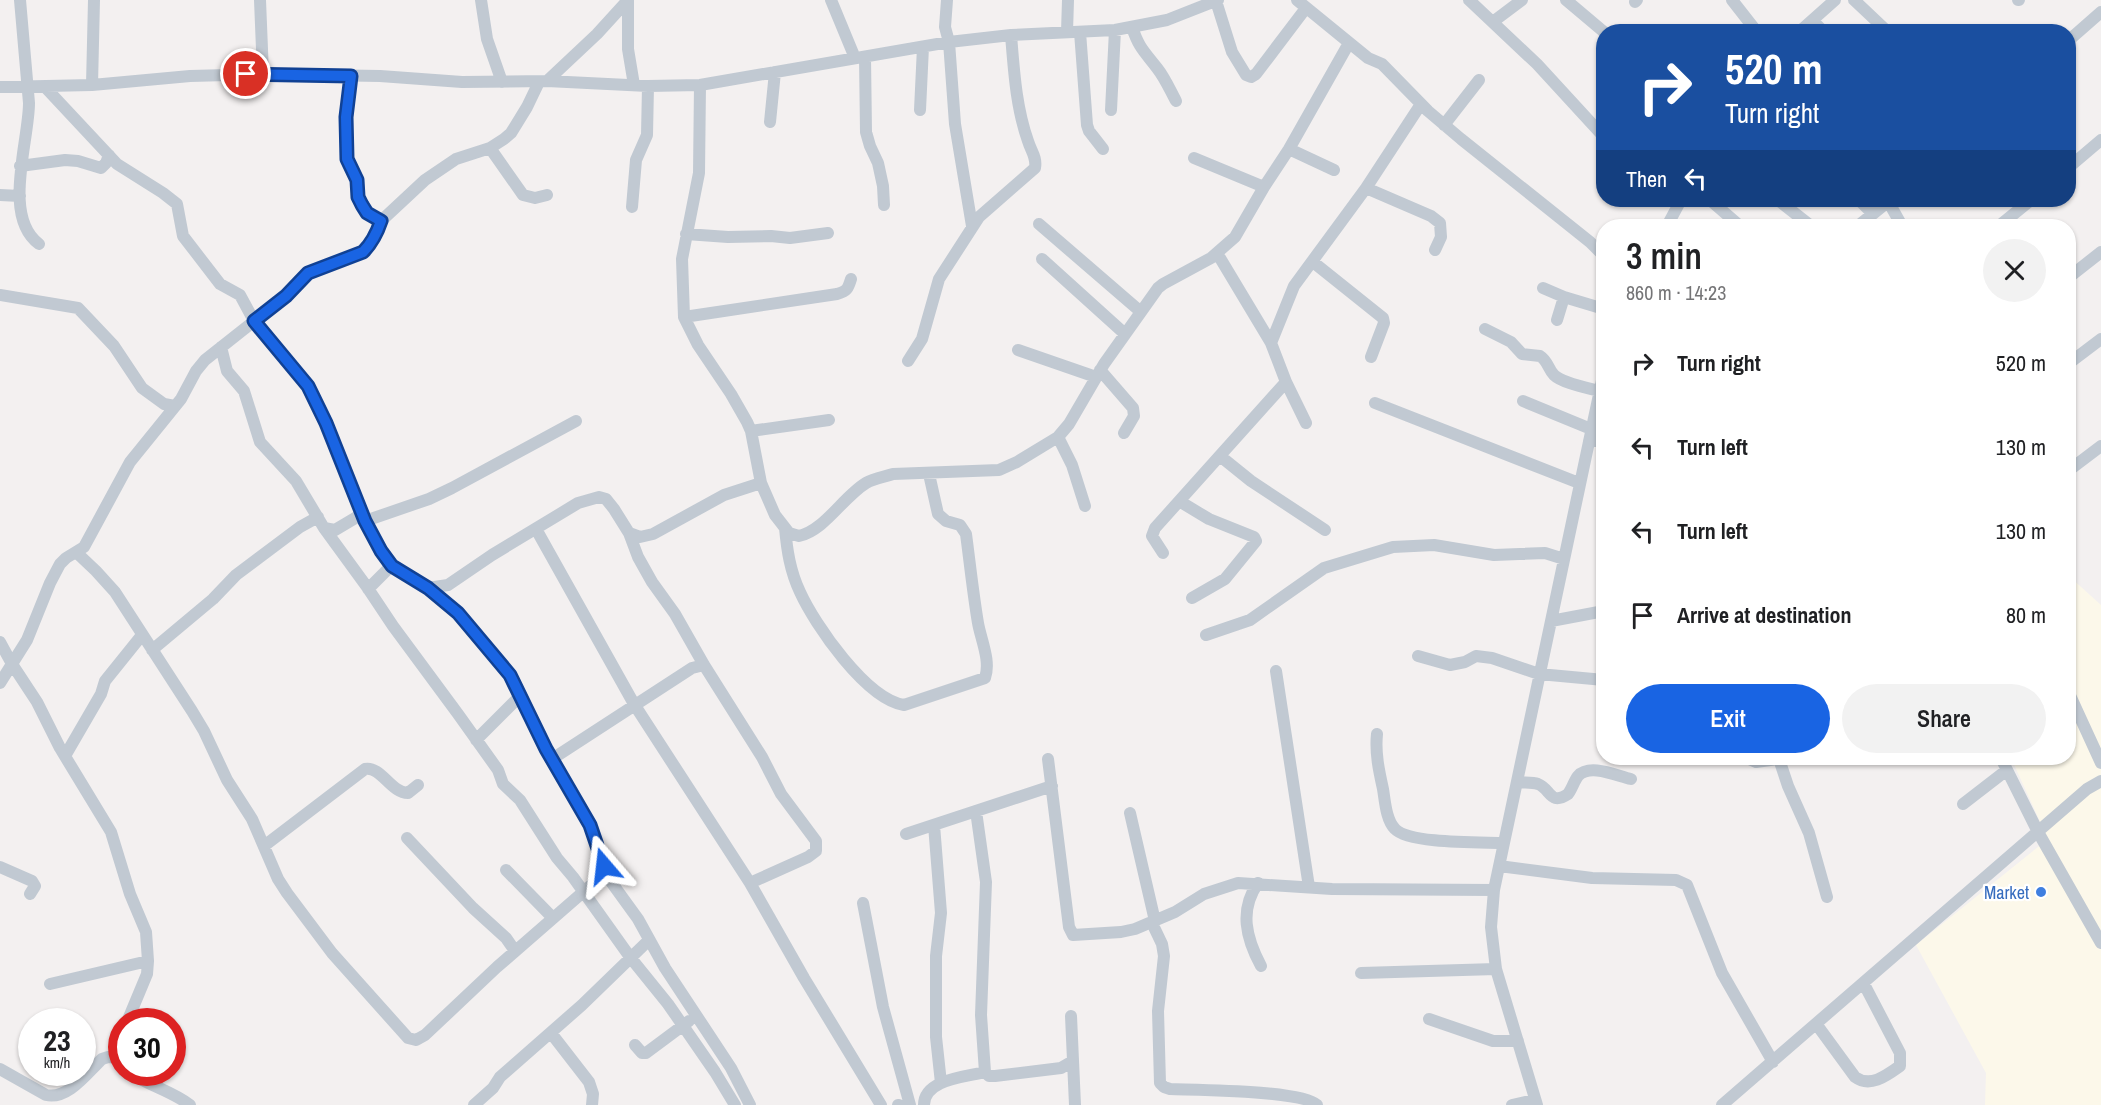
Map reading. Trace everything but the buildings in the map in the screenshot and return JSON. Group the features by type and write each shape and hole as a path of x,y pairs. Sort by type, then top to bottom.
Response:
{"street":[{"path":"20,0 29,117 21,166 20,196 26,229 31,238 39,244"},
{"path":"92,85 94,0"},
{"path":"260,0 263,74"},
{"path":"482,0 488,39 502,82"},
{"path":"0,683 27,640 60,564 77,553 88,541 130,462 175,406 205,360 286,296 308,273 363,252 374,238 381,221 425,180 463,156 490,148 511,133 533,96 538,82 597,34 628,0"},
{"path":"628,0 628,49 634,86"},
{"path":"831,0 860,57 866,132 878,163 884,205"},
{"path":"947,0 945,27 949,42 955,124 972,226"},
{"path":"1067,32 1068,0"},
{"path":"1469,0 1494,21 1537,64 1596,128"},
{"path":"1494,21 1522,0"},
{"path":"1566,0 1596,26"},
{"path":"1732,0 1751,24"},
{"path":"1809,24 1835,0"},
{"path":"1854,0 1880,24"},
{"path":"0,87 92,85 190,76 263,74 462,82 634,86 700,85 949,42 1011,35 1115,30 1167,21 1217,1 1232,52 1246,75 1251,77 1256,74 1301,4 1368,58 1386,68 1421,105 1596,248"},
{"path":"2076,34 2101,12"},
{"path":"1813,21 1816,24"},
{"path":"1132,27 1137,42 1166,81 1176,101"},
{"path":"1111,110 1115,30"},
{"path":"1080,32 1087,125 1103,149"},
{"path":"908,361 922,339 939,279 972,226 979,217 1035,168 1035,157 1019,110 1011,35"},
{"path":"700,85 700,162 682,259 684,317 698,345 731,394 751,431 761,483 775,515 794,535 807,533 816,527 865,484 879,478 893,474 999,470 1058,438 1069,424 1098,373 1162,284 1217,253 1228,245 1239,232 1264,187 1290,149 1349,43"},
{"path":"920,110 923,47"},
{"path":"770,122 775,72"},
{"path":"351,76 346,117 347,159 357,180 358,197 362,205 367,213 381,221"},
{"path":"1444,124 1479,80"},
{"path":"632,207 636,160 646,142 647,135 648,86"},
{"path":"45,87 126,172 163,193 177,204 183,236 220,284 240,295 254,321 308,386 322,413 372,537 392,566 449,604 498,659 521,694 552,759 590,825 604,866 603,880"},
{"path":"1271,343 1289,297 1421,105"},
{"path":"2076,161 2101,140"},
{"path":"490,148 523,195 534,198 547,195"},
{"path":"1290,149 1334,170"},
{"path":"21,166 65,160 78,161 100,168 106,163 109,155"},
{"path":"1194,158 1264,187"},
{"path":"1366,188 1431,216 1440,223 1441,237 1435,250"},
{"path":"0,195 20,196"},
{"path":"1718,207 1732,219"},
{"path":"1787,207 1802,219"},
{"path":"1866,207 1873,214"},
{"path":"1867,219 1881,207"},
{"path":"2008,219 2022,207"},
{"path":"1039,224 1141,312"},
{"path":"686,234 790,238 828,233"},
{"path":"2076,272 2101,252"},
{"path":"1217,253 1271,343 1286,382 1306,423"},
{"path":"1042,259 1125,334"},
{"path":"1313,262 1383,318 1384,323 1371,357"},
{"path":"684,317 837,294 848,288 851,279"},
{"path":"1543,288 1596,307"},
{"path":"0,295 78,308 114,346 142,388 164,404 175,406"},
{"path":"1557,320 1564,297"},
{"path":"1485,329 1511,342 1522,354 1540,356 1545,359 1554,375 1560,379 1596,390"},
{"path":"2076,358 2101,339"},
{"path":"221,347 227,371 244,391 261,442 296,481 393,626 498,770 503,784 520,800 550,849 584,891 630,957 683,1026 715,1072 730,1104"},
{"path":"1018,350 1098,373 1133,408 1134,416 1124,433"},
{"path":"1163,553 1154,540 1152,532 1286,382"},
{"path":"1523,401 1596,438"},
{"path":"1375,403 1579,483"},
{"path":"1512,1105 1536,1103 1496,969 1491,927 1494,890 1596,406"},
{"path":"751,431 829,420"},
{"path":"152,650 213,599 236,575 300,527 327,529 429,499 576,422"},
{"path":"1058,438 1072,465 1085,506"},
{"path":"2076,465 2101,446"},
{"path":"1220,456 1251,481 1325,530"},
{"path":"785,528 788,559 795,580 818,625 866,683 879,695 899,705 904,705 986,678 988,671 966,534 960,525 946,521 938,514 929,474"},
{"path":"634,535 653,534 734,490 761,483"},
{"path":"428,588 448,585 492,555 578,503 599,497 606,499 634,535 636,550 644,568 675,614 698,662 762,757 788,805 816,841 816,851 808,857 750,884"},
{"path":"1179,501 1209,519 1254,537 1256,541 1225,579 1192,598"},
{"path":"536,529 634,704 750,884 881,1105"},
{"path":"1206,635 1250,620 1324,568 1393,547 1434,545 1494,555 1545,554 1564,559"},
{"path":"77,553 115,592 204,731 227,780 252,819 278,879 293,902 332,953 411,1040 419,1040 515,951 584,891 603,880"},
{"path":"369,589 392,566"},
{"path":"448,585 449,604"},
{"path":"1551,621 1596,613"},
{"path":"65,756 101,694 105,681 142,635"},
{"path":"0,642 111,832 130,894 146,932 147,974 133,1008"},
{"path":"1418,656 1450,665 1465,662 1476,656 1492,658 1539,675 1596,679"},
{"path":"552,759 698,662"},
{"path":"1276,671 1309,887"},
{"path":"476,740 521,694"},
{"path":"2076,708 2101,763"},
{"path":"1377,734 1378,764 1389,818 1396,830 1407,836 1427,839 1504,843"},
{"path":"1048,759 1069,927 1072,934 1079,936 1120,932 1154,922 1204,894 1238,883 1332,889 1494,890"},
{"path":"1784,765 1788,786 1809,833 1827,897"},
{"path":"2004,765 2038,832 2101,943"},
{"path":"264,846 365,769 373,769 400,792 408,793 418,785"},
{"path":"1963,804 2007,770"},
{"path":"1517,782 1539,785 1555,798 1568,794 1577,778 1586,771 1597,771 1631,779"},
{"path":"1722,1105 2087,789 2101,782"},
{"path":"906,834 1052,786"},
{"path":"976,811 986,882 981,1015 986,1072 988,1076 995,1076 1073,1067"},
{"path":"1130,813 1154,922 1164,956 1158,1011 1160,1083 1170,1089 1249,1092 1308,1100 1317,1105"},
{"path":"934,825 941,913 936,956 936,1038 941,1083"},
{"path":"408,838 473,908 506,938 515,951"},
{"path":"1499,866 1592,878 1676,880 1687,885 1722,972 1773,1062"},
{"path":"0,867 32,881 35,886 30,894"},
{"path":"506,870 553,918"},
{"path":"603,880 628,904 696,1016 731,1068 750,1105"},
{"path":"1258,883 1247,903 1247,924 1252,949 1261,966"},
{"path":"863,903 883,1007 910,1105"},
{"path":"474,1105 493,1088 500,1077 551,1033 650,940"},
{"path":"50,984 148,961"},
{"path":"1361,973 1496,969"},
{"path":"1817,1025 1855,1077 1862,1083 1871,1083 1900,1066 1900,1053 1864,984"},
{"path":"635,1045 642,1053 645,1053 696,1016"},
{"path":"1071,1016 1075,1105"},
{"path":"1430,1019 1493,1041 1518,1041"},
{"path":"551,1033 589,1082 593,1094 592,1105"},
{"path":"0,1069 46,1095 54,1097 68,1091 102,1059 108,1057"},
{"path":"924,1105 924,1097 928,1090 941,1083 986,1072"},
{"path":"158,1086 190,1105"}],"shaded area":[{"name":"Market","path":"2076,582 2101,605 2101,1105 1985,1105 1986,1073 1916,945 2048,839 2014,765 2076,765"}],"place":[{"name":"Market","path":"2041,892"}],"route":[{"path":"246,74 351,76 346,117 347,159 357,180 358,197 367,213 381,221 379,227 370,245 363,252 308,273 286,296 254,321 308,386 326,423 372,537 381,551 392,566 449,604 510,675 546,749 590,825 604,866"}]}
